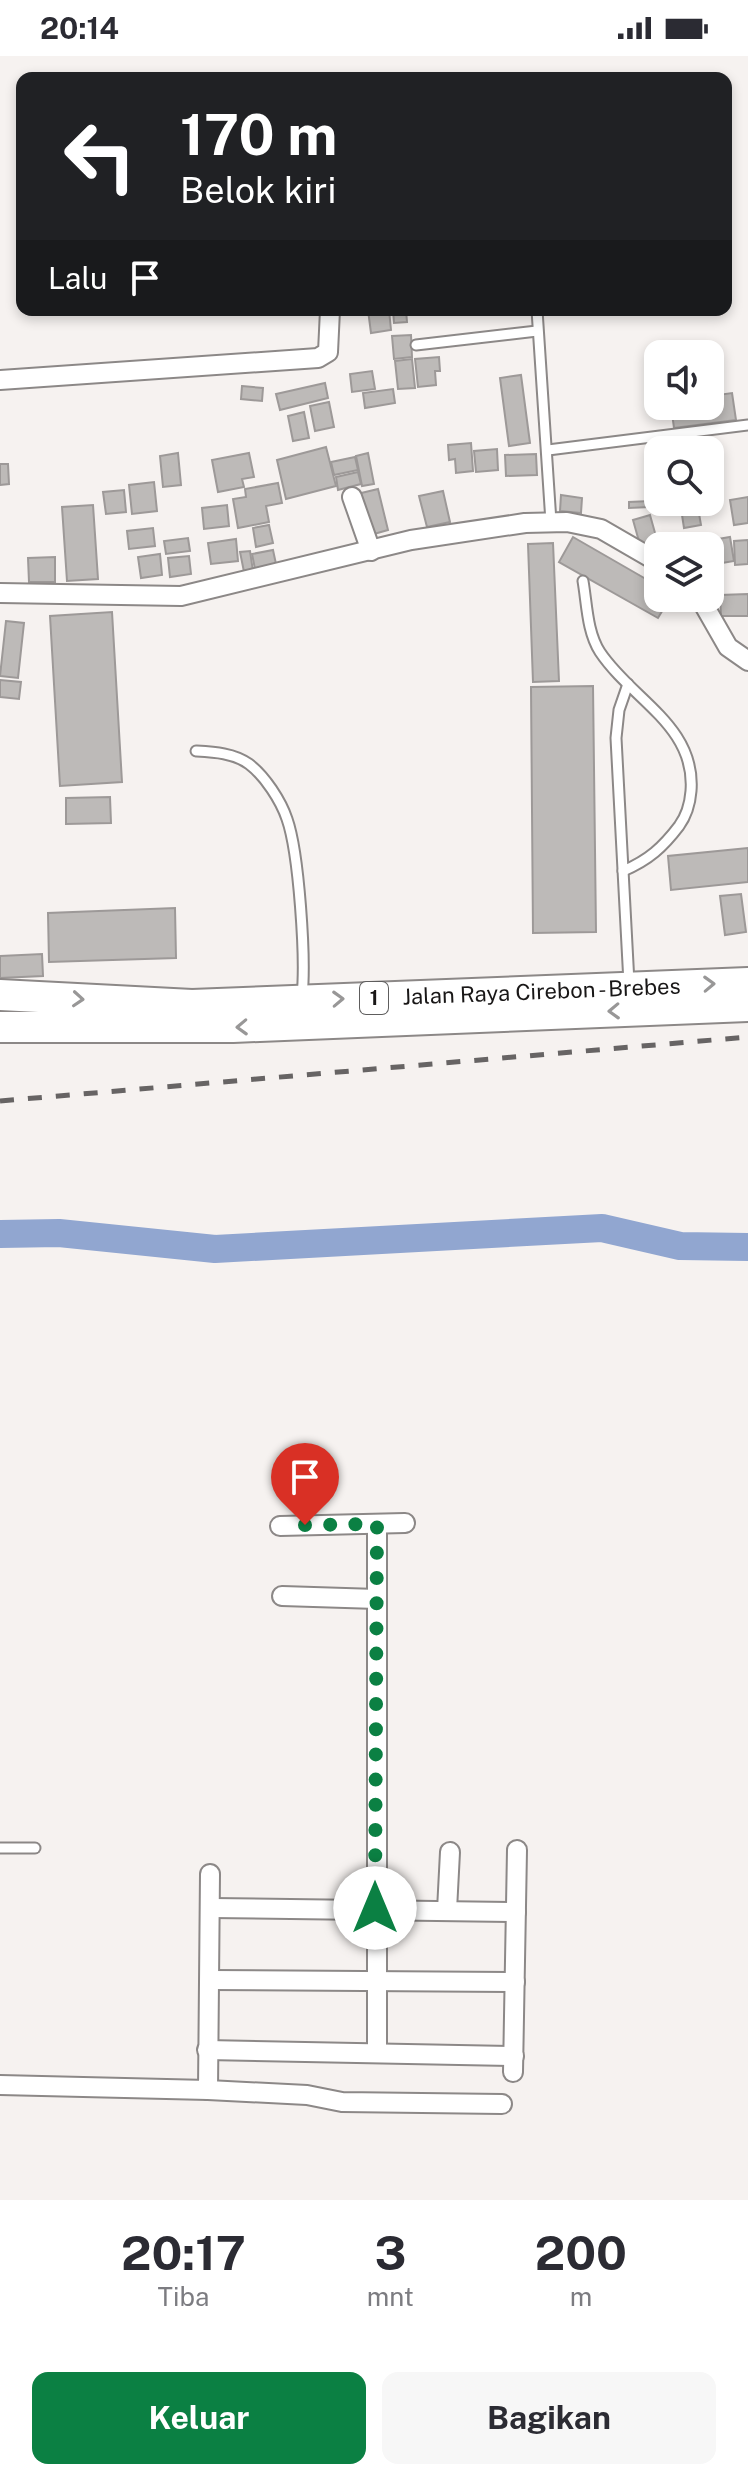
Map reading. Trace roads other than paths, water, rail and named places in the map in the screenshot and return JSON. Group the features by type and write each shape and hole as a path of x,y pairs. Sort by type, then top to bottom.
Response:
{"highway":[{"name":"Jalan Raya Cirebon - Brebes","path":"0,1027 141,1029 302,1012 629,987 748,983"},
{"name":"Jalan Raya Cirebon - Brebes","path":"0,995 302,1012 748,1006"}],"street":[{"path":"0,380 318,358 325,356 330,344 330,316"},
{"path":"352,497 371,551"},
{"path":"0,593 181,596 449,533 551,522 610,532 644,553"},
{"path":"708,612 728,647 748,661"},
{"path":"280,1526 405,1523"},
{"path":"377,1524 377,2051"},
{"path":"282,1596 377,1599"},
{"path":"207,2050 377,2051 513,2064 517,1850"},
{"path":"447,1910 450,1852"},
{"path":"208,2090 210,1874"},
{"path":"212,1908 516,1912"},
{"path":"211,1980 515,1982"},
{"path":"0,2085 208,2090 307,2095 342,2102 502,2104"}],"lane":[{"path":"537,316 551,522"},
{"path":"416,345 537,331"},
{"path":"548,450 748,425"},
{"path":"583,581 596,645 684,746 691,784 686,814 671,837 645,862 623,871"},
{"path":"628,684 619,710 616,738 629,987"},
{"path":"196,751 223,752 249,764 270,788 288,819 305,970 302,1012"},
{"path":"0,1848 35,1848"}],"waterway":[{"path":"0,1234 59,1233 215,1249 602,1228 680,1246 748,1247"}],"railway":[{"path":"0,1101 748,1037"}]}
